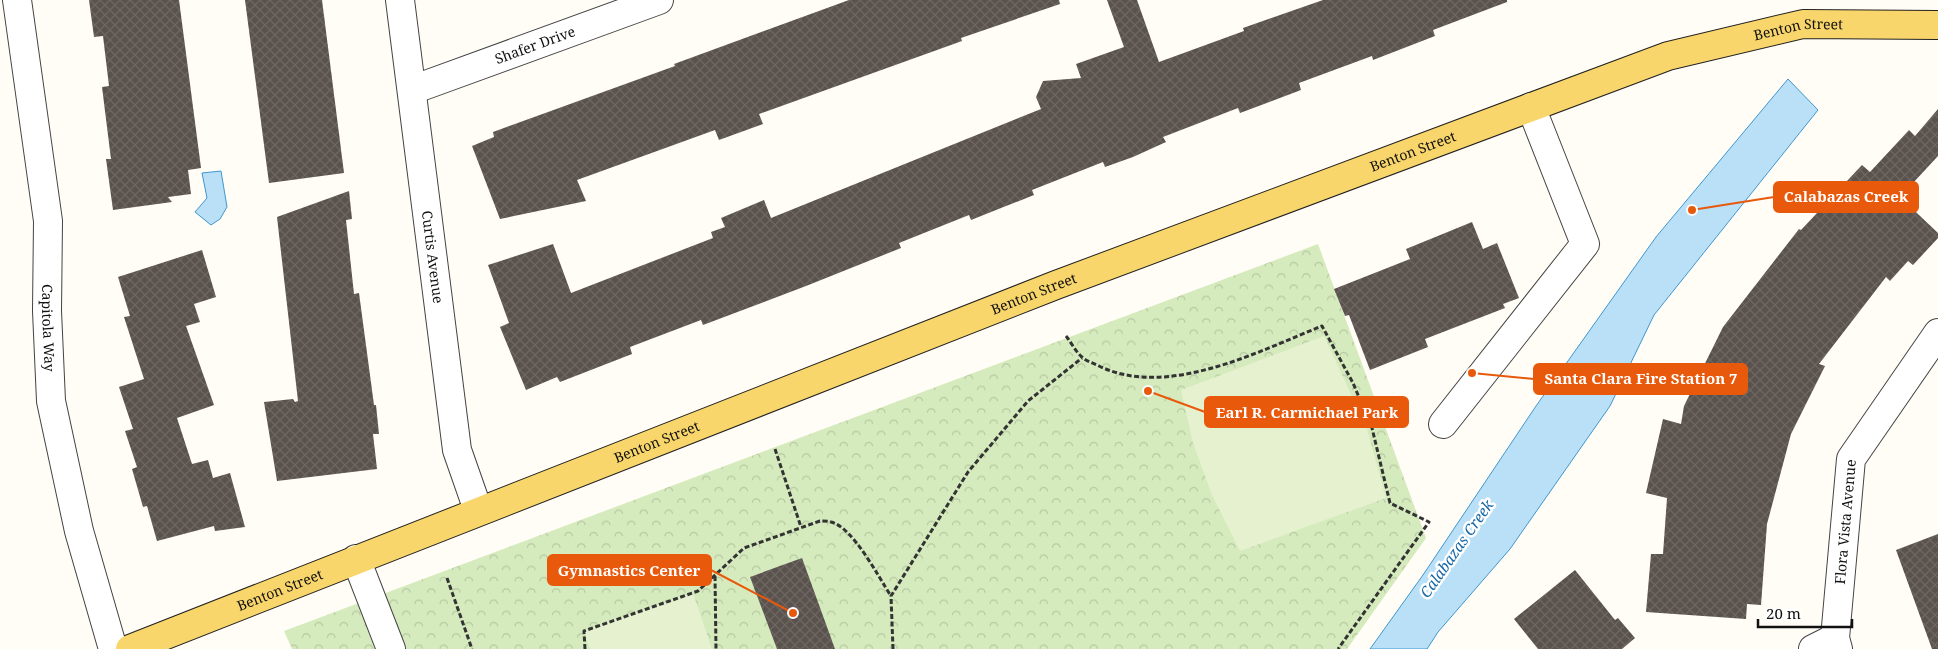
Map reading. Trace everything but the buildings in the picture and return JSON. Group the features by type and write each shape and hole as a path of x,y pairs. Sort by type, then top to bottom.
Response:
{"main road":[{"name":"Benton Street","path":"144,646 478,510 1056,285 1668,56 1803,24 1938,25"}],"street":[{"name":"Capitola Way","path":"17,0 48,222 47,311 51,402 79,531 113,649"},
{"name":"Curtis Avenue","path":"400,0 457,450 478,510"},
{"name":"Shafer Drive","path":"412,90 659,0"},
{"path":"1443,424 1585,244 1531,107"},
{"name":"Flora Vista Avenue","path":"1828,645 1851,459 1938,333"},
{"path":"356,559 391,649"}],"path":[{"path":"1066,336 1082,358 1111,372 1141,377 1172,378 1248,356 1322,326 1353,383 1372,428 1390,503 1429,522 1338,649"},
{"path":"891,596 968,472 1028,401 1082,358"},
{"path":"775,449 801,527"},
{"path":"585,649 584,631 698,591 749,546 820,521 832,522 841,527 854,541 891,596 893,649"},
{"path":"715,576 716,649"},
{"path":"447,578 472,649"}],"green space":[{"path":"1318,244 1426,538 1347,649 292,649 284,631"},
{"path":"1324,336 1367,429 1386,498 1240,551 1212,495 1193,443 1181,390"},
{"path":"693,593 712,649 590,649 584,631"}],"water":[{"path":"1788,79 1818,110 1654,315 1610,406 1510,549 1438,632 1427,649 1370,649 1423,575 1536,406 1656,237"},
{"path":"221,171 227,207 220,219 211,225 195,212 207,198 202,173"}],"place":[{"name":"Calabazas Creek","path":"1692,210"},
{"name":"Santa Clara Fire Station 7","path":"1472,373"},
{"name":"Earl R. Carmichael Park","path":"1148,391"},
{"name":"Gymnastics Center","path":"793,613"}]}
